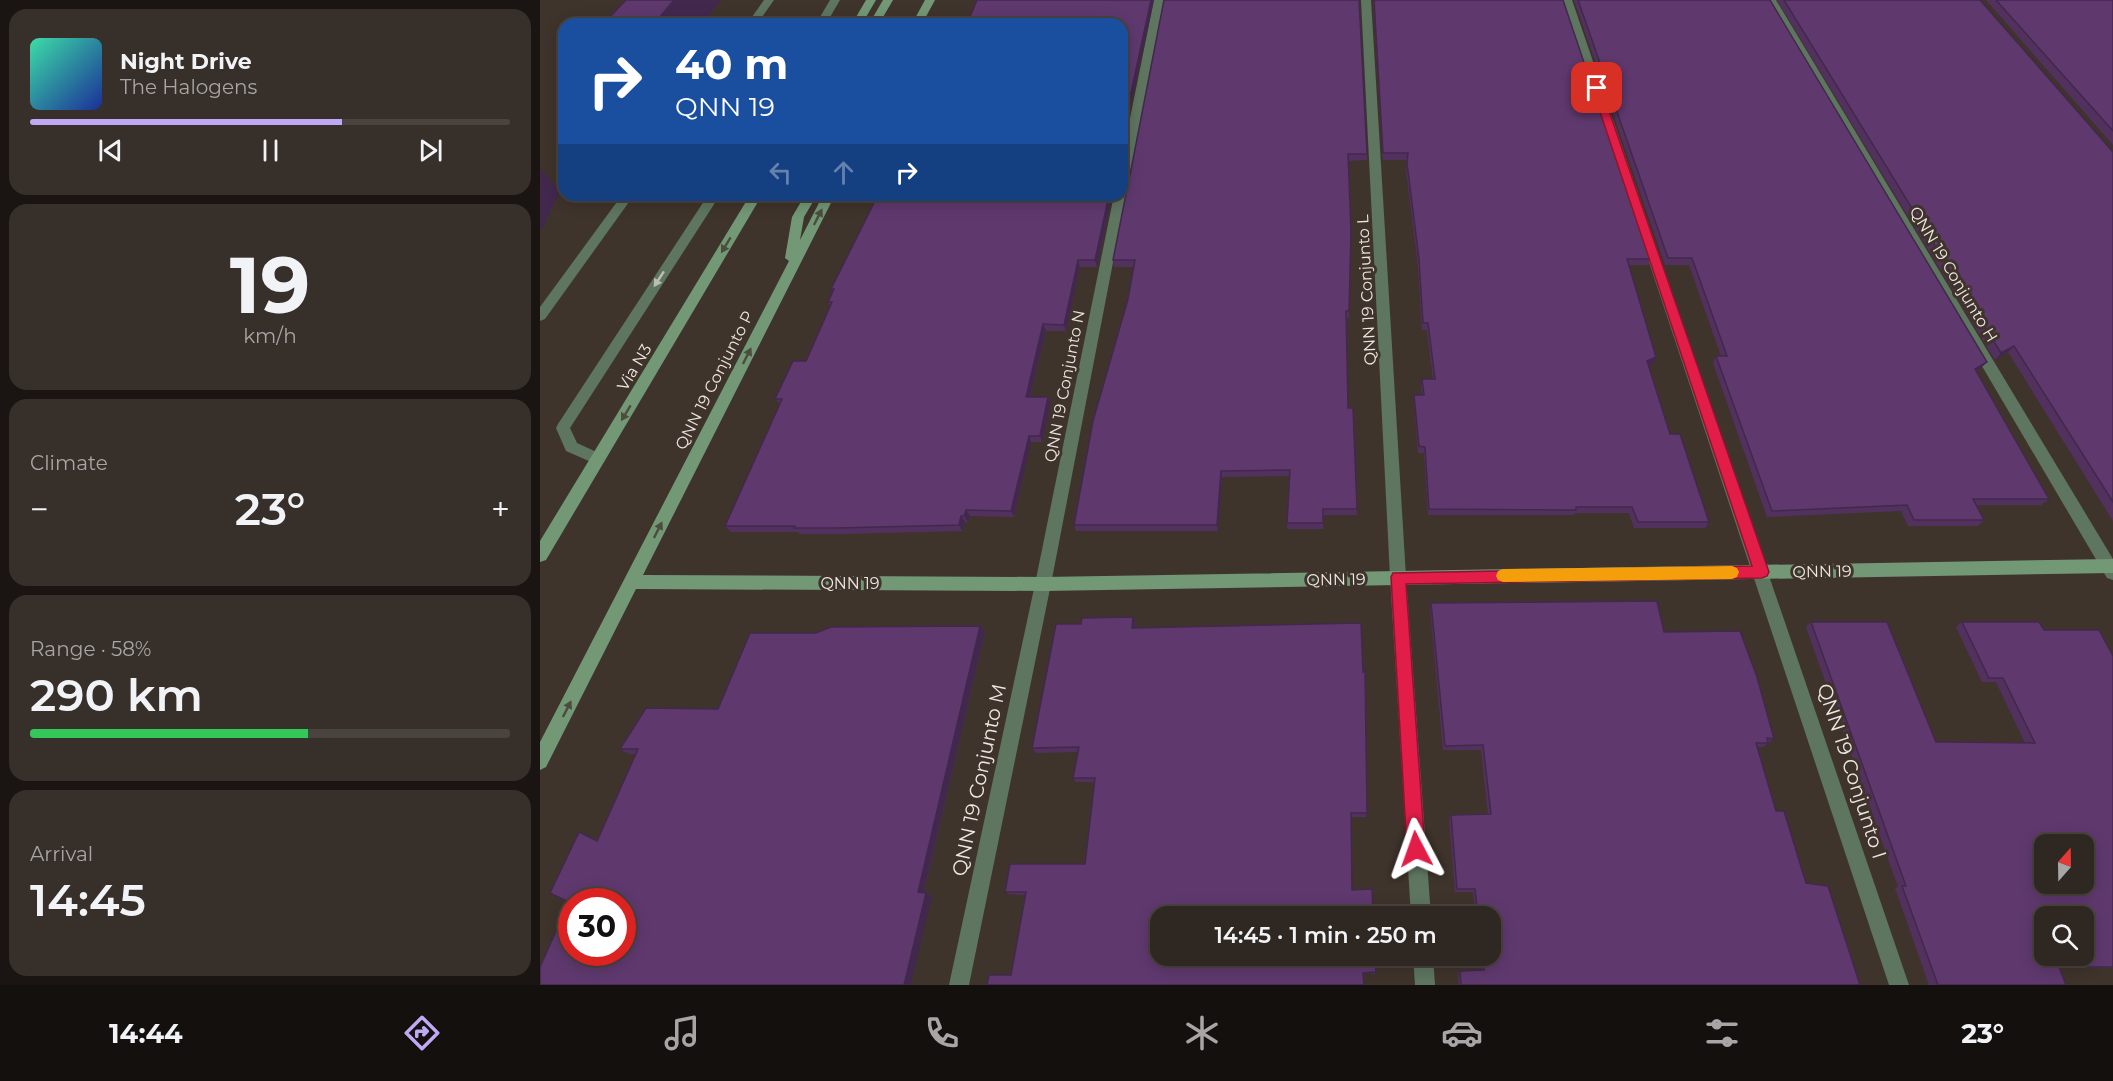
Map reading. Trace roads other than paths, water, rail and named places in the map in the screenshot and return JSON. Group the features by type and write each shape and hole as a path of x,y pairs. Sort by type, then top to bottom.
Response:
{"main road":[{"path":"860,18 871,0"},
{"path":"878,18 888,0"},
{"path":"920,18 930,0"},
{"name":"Via N3","path":"540,555 752,201"},
{"path":"788,276 798,217 807,201"},
{"name":"QNN 19 Conjunto P","path":"540,761 826,201"},
{"name":"QNN 19","path":"631,582 1043,584 2112,568"}],"street":[{"path":"756,18 769,0"},
{"path":"824,18 835,0"},
{"path":"1128,156 1159,0"},
{"name":"QNN 19 Conjunto L","path":"1366,0 1398,577 1420,906"},
{"name":"QNN 19 Conjunto I","path":"1567,0 1762,572 1899,985"},
{"name":"QNN 19 Conjunto H","path":"1771,0 2112,568"},
{"path":"540,316 624,201"},
{"path":"598,459 571,447 563,428 710,201"},
{"name":"QNN 19 Conjunto N","path":"1043,584 1119,201"},
{"name":"QNN 19 Conjunto M","path":"959,985 1043,584"},
{"path":"1424,966 1425,985"}]}
